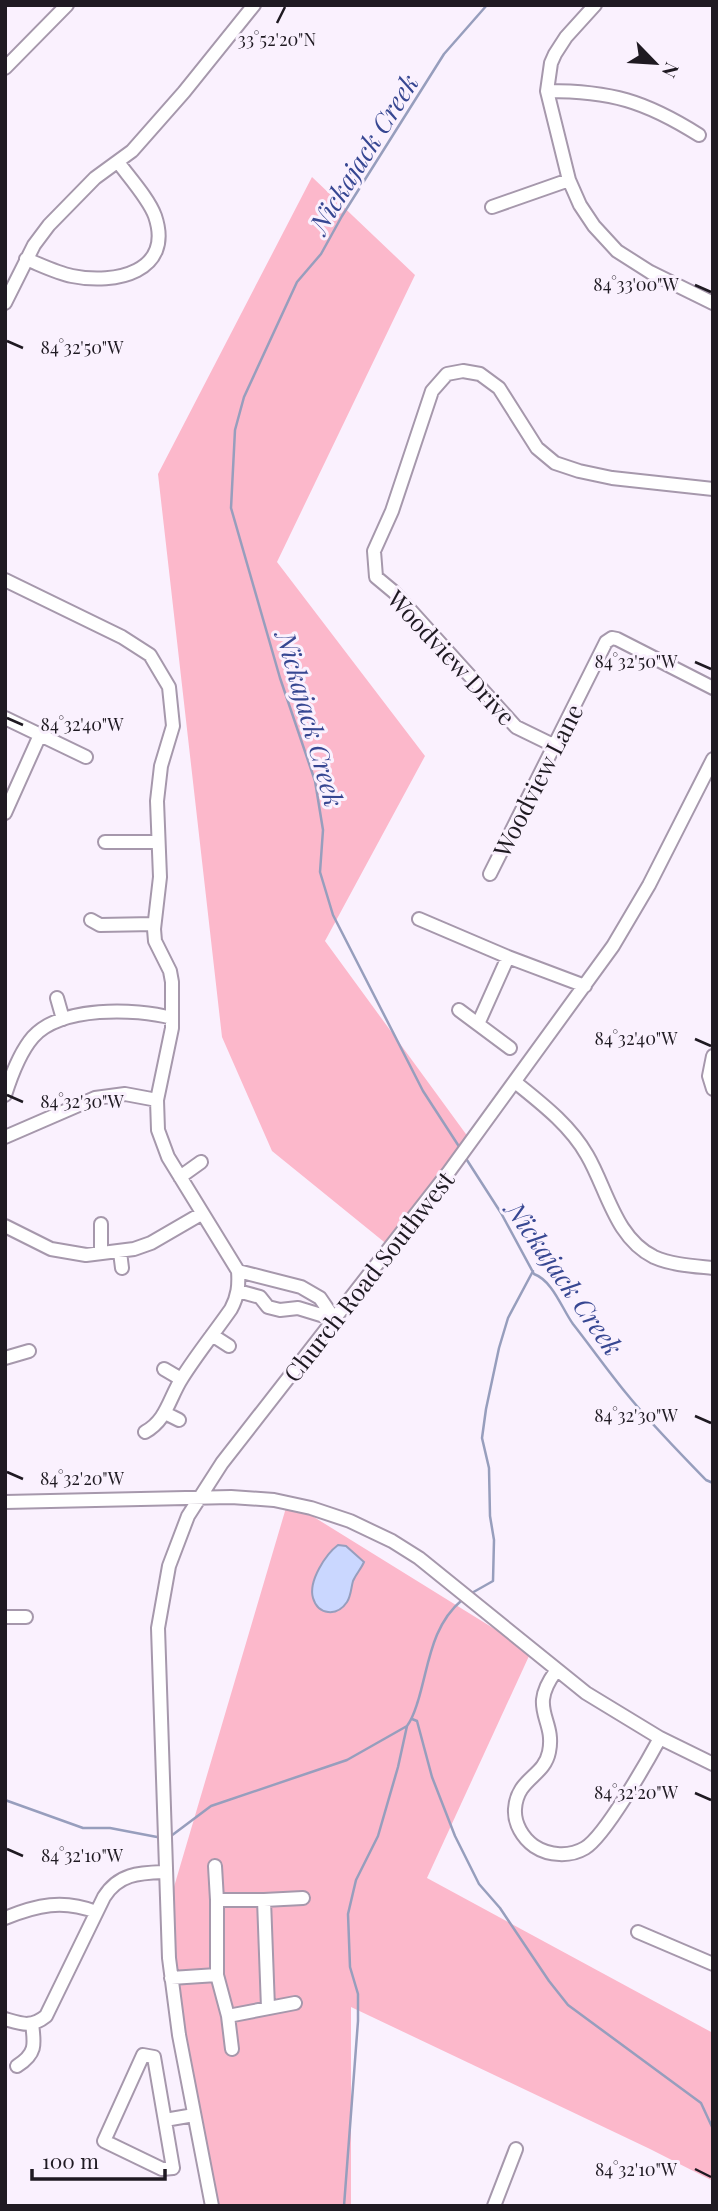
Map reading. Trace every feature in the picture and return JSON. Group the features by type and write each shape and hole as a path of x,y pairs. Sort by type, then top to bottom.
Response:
{"street":[{"path":"5,68 67,5"},
{"path":"5,303 26,259 49,225 95,178 132,151 254,5"},
{"path":"595,5 566,37 551,63 547,91 569,180 580,205 594,226 617,251 650,272 713,303"},
{"path":"547,91 593,93 631,100 672,118 699,135"},
{"path":"26,259 70,276 90,279 113,278 143,268 156,248 158,226 154,213 118,162"},
{"path":"492,208 569,180"},
{"name":"Woodview Drive","path":"555,746 516,727 394,592 376,577 374,551 392,511 432,390 447,374 463,371 480,374 499,387 537,448 555,463 611,478 713,489"},
{"path":"5,580 122,637 150,655 169,687 173,711 173,726 161,765 157,801 160,877 154,924 155,941 170,971 172,1018 156,1116 162,1143 201,1214 237,1271 238,1291 231,1309 181,1379 165,1413 156,1426 145,1432"},
{"name":"Woodview Lane","path":"490,874 603,649 612,638 713,688"},
{"path":"5,718 86,757"},
{"path":"5,813 40,735"},
{"name":"Church Road Southwest","path":"212,2206 171,1978 159,1614 169,1566 180,1534 198,1497 222,1463 449,1173 585,986 628,922 712,765"},
{"path":"105,842 158,842"},
{"path":"419,919 585,986"},
{"path":"92,920 100,925 154,924"},
{"path":"478,1024 509,957"},
{"path":"57,998 63,1019"},
{"path":"5,1095 11,1078 34,1036 51,1023 114,1010 153,1013 172,1018"},
{"path":"459,1010 510,1048"},
{"path":"713,1056 709,1076 713,1089"},
{"path":"515,1082 574,1135 591,1163 620,1224 636,1242 654,1257 679,1264 713,1268"},
{"path":"5,1137 95,1098 125,1094 157,1100"},
{"path":"180,1177 201,1162"},
{"path":"5,1226 51,1249 86,1255 120,1252 151,1243 201,1214"},
{"path":"101,1253 102,1224"},
{"path":"120,1252 122,1268"},
{"path":"237,1271 253,1277 270,1278 311,1292 320,1298 335,1320"},
{"path":"260,1297 270,1278"},
{"path":"238,1291 260,1297 268,1307 280,1310 298,1308 335,1320"},
{"path":"212,1335 229,1346"},
{"path":"5,1358 30,1351"},
{"path":"164,1369 181,1379"},
{"path":"165,1413 179,1420"},
{"path":"5,1502 255,1497 297,1504 350,1521 392,1541 419,1558 556,1671 615,1712 713,1764"},
{"path":"5,1617 26,1617"},
{"path":"556,1671 544,1690 542,1701 550,1748 546,1761 522,1786 515,1811 517,1824 533,1845 558,1854 584,1849 594,1841 632,1786 660,1738"},
{"path":"215,1866 218,1975 228,2016 232,2049"},
{"path":"5,2019 20,2025 32,2024 46,2016 109,1889 124,1877 138,1873 166,1872"},
{"path":"217,1900 303,1898"},
{"path":"264,1900 268,2008"},
{"path":"5,1918 51,1904 78,1906 96,1912"},
{"path":"638,1932 713,1964"},
{"path":"171,1978 218,1975"},
{"path":"228,2016 295,2003"},
{"path":"17,2066 29,2059 33,2051 32,2024"},
{"path":"143,2055 154,2057 165,2120 173,2168 162,2169 104,2141 143,2055"},
{"path":"165,2120 194,2115"},
{"path":"494,2206 516,2149"}],"shaded area":[{"path":"312,177 415,275 277,562 425,756 325,941 471,1141 394,1250 272,1151 222,1037 158,474"},
{"path":"288,1501 519,1644 529,1656 427,1878 713,2033 713,2181 351,2007 351,2206 208,2206 176,2016 171,1897"}],"water":[{"path":"338,1545 346,1546 364,1562 353,1581 347,1602 338,1610 328,1612 315,1604 313,1584 323,1561"}],"waterway":[{"name":"Nickajack Creek","path":"460,1148 423,1091 333,915 320,872 323,830 315,781 280,678 231,508 235,430 244,397 297,282 321,254 444,54 487,5"},
{"name":"Nickajack Creek","path":"465,1157 501,1213 534,1274 552,1289 573,1324 665,1438 706,1480 713,1483"},
{"path":"470,1594 493,1581 494,1540 490,1516 489,1468 482,1438 499,1348 508,1318 533,1271"},
{"path":"171,1836 211,1806 347,1760 407,1726 416,1708 437,1634 452,1610 462,1600"},
{"path":"412,1719 417,1721 432,1777 455,1836 479,1884 500,1908 549,1981 568,2005 701,2103 713,2129"},
{"path":"344,2206 358,2021 358,1994 350,1967 348,1914 356,1880 378,1836 407,1726"},
{"path":"5,1800 83,1828 110,1828 157,1837"}]}
